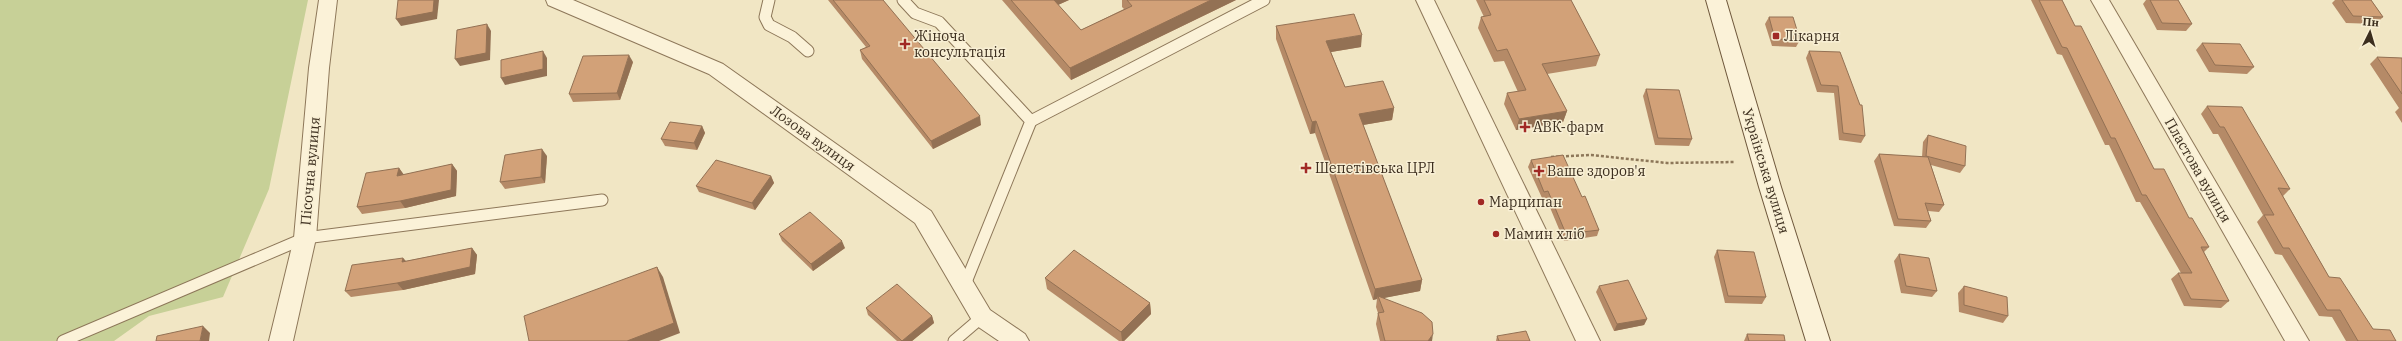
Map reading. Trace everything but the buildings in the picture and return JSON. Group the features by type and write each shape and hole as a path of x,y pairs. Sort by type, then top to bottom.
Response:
{"main road":[{"name":"Українська вулиця","path":"1716,0 1768,179 1818,341"}],"street":[{"name":"Пісочна вулиця","path":"281,341 305,238 319,68 328,0"},
{"name":"Лозова вулиця","path":"555,0 716,69 923,217 982,317 1017,341"},
{"path":"1425,0 1588,341"},
{"name":"Пластова вулиця","path":"2100,0 2297,341"}],"lane":[{"path":"769,0 765,17 769,25 792,37 808,51"},
{"path":"903,0 915,13 939,22 1031,121"},
{"path":"964,287 1031,121 1264,0"},
{"path":"63,341 305,238 602,200"},
{"path":"954,341 982,317"}],"path":[{"path":"1550,157 1565,154 1621,156 1658,162 1735,162"}],"green space":[{"path":"0,0 308,0 269,189 223,297 149,316 114,341 0,341"}],"place":[{"name":"Лікарня","path":"1776,36"},
{"name":"Жіноча консультація","path":"905,44"},
{"name":"АВК-фарм","path":"1525,127"},
{"name":"Шепетівська ЦРЛ","path":"1306,168"},
{"name":"Ваше здоров'я","path":"1539,171"},
{"name":"Марципан","path":"1481,202"},
{"name":"Мамин хліб","path":"1496,234"}]}
